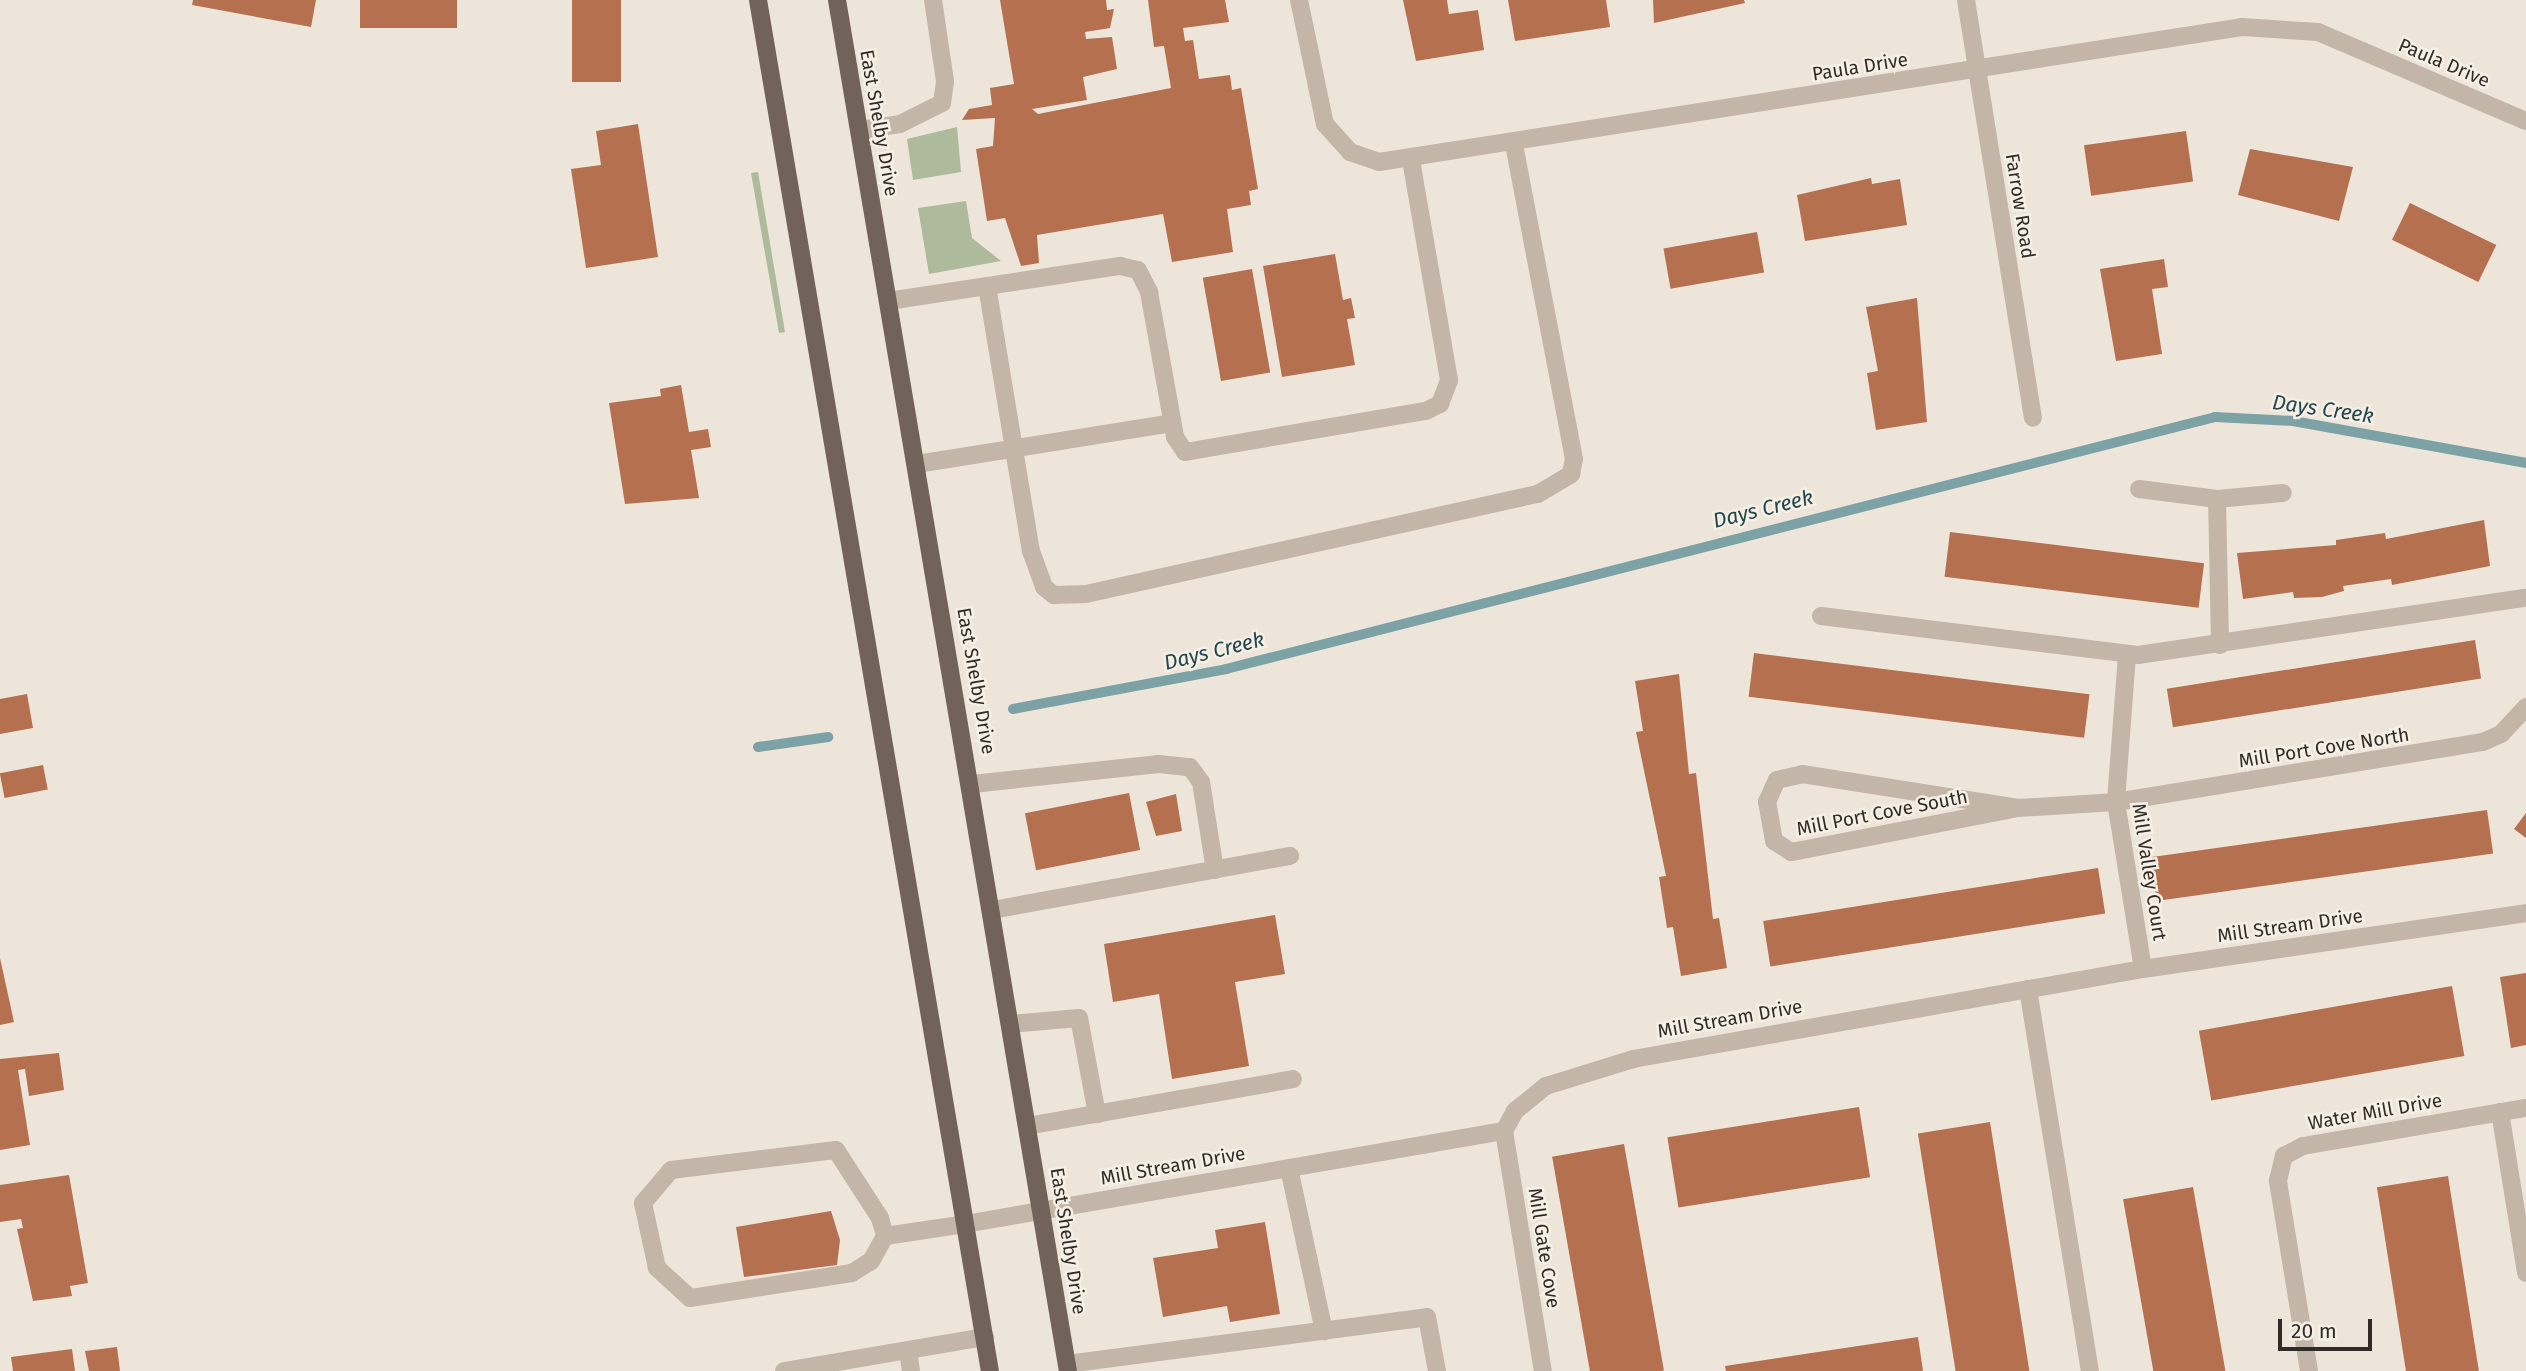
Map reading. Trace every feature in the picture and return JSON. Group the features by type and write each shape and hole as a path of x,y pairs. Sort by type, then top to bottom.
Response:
{"main road":[{"path":"758,0 990,1371"},
{"name":"East Shelby Drive","path":"836,0 972,784 1068,1368"}],"street":[{"path":"860,130 900,124 942,103 945,80 933,0"},
{"name":"Paula Drive","path":"1299,0 1315,95 1336,142 1364,159 1411,160 2176,36 2281,27 2318,32 2526,121"},
{"name":"Farrow Road","path":"1966,0 2033,418"},
{"path":"987,286 1037,573 1054,595 1067,597 1559,485 1571,474 1572,441 1514,144"},
{"path":"888,301 1120,266 1138,270 1149,292 1172,424 1180,449 1192,453 1440,404 1449,380 1411,160"},
{"path":"917,464 1172,424"},
{"path":"2139,489 2217,499 2283,493"},
{"path":"2217,499 2220,645"},
{"path":"1821,617 2127,654 2220,645 2526,598"},
{"name":"Mill Valley Court","path":"2127,654 2116,803 2143,969"},
{"name":"Mill Port Cove North","path":"2116,803 2470,745 2501,734 2526,707"},
{"path":"972,784 1159,764 1190,767 1201,782 1215,870"},
{"name":"Mill Port Cove South","path":"2018,808 1818,774 1777,780 1767,802 1774,841 1791,852 2018,808 2116,803"},
{"path":"992,910 1290,856"},
{"name":"Mill Stream Drive","path":"885,1236 1504,1131 1529,1097 1598,1067 2143,969 2526,913"},
{"path":"2028,989 2090,1371"},
{"path":"1011,1024 1079,1018 1097,1114"},
{"path":"1027,1126 1293,1079"},
{"name":"Water Mill Drive","path":"2309,1371 2278,1181 2284,1156 2303,1146 2526,1108"},
{"path":"2500,1112 2526,1273"},
{"name":"Mill Gate Cove","path":"1504,1131 1543,1371"},
{"path":"836,1150 864,1184 885,1236 881,1251 852,1273 690,1297 657,1268 643,1203 671,1170 836,1150"},
{"path":"1289,1168 1324,1331"},
{"path":"1068,1368 1427,1317 1437,1371"},
{"path":"785,1371 985,1337"},
{"path":"908,1350 911,1371"}],"green space":[{"path":"957,127 961,172 913,180 907,139"},
{"path":"758,172 785,332 779,333 751,173"},
{"path":"966,201 972,238 1001,261 929,274 918,208"}],"building":[{"path":"193,0 316,0 311,27 192,5"},
{"path":"360,0 457,0 457,28 360,28"},
{"path":"572,0 621,0 621,82 572,82"},
{"path":"1000,0 1106,0 1107,10 1114,9 1110,28 1085,32 1086,39 1112,37 1117,69 1083,77 1087,100 1032,109 1038,114 1171,88 1164,46 1154,47 1148,0 1225,0 1229,22 1183,28 1185,41 1193,40 1199,79 1230,75 1232,90 1241,88 1258,189 1249,191 1251,205 1227,209 1233,252 1172,262 1163,214 1037,235 1039,263 1021,266 1005,218 987,221 976,149 993,146 995,118 962,120 969,109 992,105 990,88 1014,84"},
{"path":"1403,0 1447,0 1449,14 1478,10 1484,50 1416,61"},
{"path":"1508,0 1606,0 1610,27 1515,41"},
{"path":"1653,0 1744,0 1745,3 1654,23"},
{"path":"638,124 658,257 586,268 571,169 601,165 596,131"},
{"path":"2186,131 2193,182 2091,196 2084,145"},
{"path":"2250,149 2353,167 2339,221 2238,195"},
{"path":"1871,178 1872,184 1900,179 1907,225 1805,241 1797,195"},
{"path":"2410,203 2496,245 2478,282 2392,240"},
{"path":"1757,232 1764,272 1671,289 1663,248"},
{"path":"1335,254 1343,300 1351,298 1355,318 1347,319 1355,365 1282,377 1263,266"},
{"path":"2164,259 2168,287 2152,289 2162,354 2116,361 2100,269"},
{"path":"1252,269 1270,372 1221,381 1203,278"},
{"path":"1917,298 1927,422 1876,430 1867,373 1878,371 1866,307"},
{"path":"681,385 689,432 708,429 711,447 691,450 699,498 625,504 609,403 661,396 660,389"},
{"path":"2484,520 2490,566 2392,585 2391,579 2343,586 2344,591 2322,597 2294,598 2293,592 2243,599 2237,553 2336,545 2336,540 2385,533 2386,539"},
{"path":"1950,532 2204,563 2199,608 1945,577"},
{"path":"2475,640 2481,679 2173,727 2167,689"},
{"path":"1754,653 2089,694 2084,738 1749,697"},
{"path":"1679,674 1689,774 1696,773 1713,919 1719,918 1727,968 1681,976 1673,927 1667,928 1659,877 1666,876 1636,732 1643,731 1635,681"},
{"path":"27,694 33,728 0,734 0,699"},
{"path":"43,765 48,790 5,798 0,773"},
{"path":"1129,793 1140,850 1036,870 1025,813"},
{"path":"1176,794 1182,831 1156,836 1146,802"},
{"path":"2487,810 2493,854 2156,901 2150,857"},
{"path":"2526,813 2526,838 2514,829"},
{"path":"2098,868 2105,913 1770,966 1763,921"},
{"path":"1275,915 1285,974 1235,982 1249,1066 1172,1079 1159,994 1113,1002 1104,944"},
{"path":"0,958 14,1022 0,1025"},
{"path":"2526,973 2526,1045 2511,1048 2500,977"},
{"path":"2452,986 2464,1056 2211,1101 2199,1031"},
{"path":"59,1053 64,1090 29,1096 25,1069 18,1070 30,1145 0,1150 0,1059"},
{"path":"1859,1107 1870,1177 1678,1207 1667,1137"},
{"path":"1990,1122 2029,1371 1956,1371 1918,1133"},
{"path":"1624,1144 1664,1371 1590,1371 1552,1157"},
{"path":"69,1175 88,1283 70,1286 72,1296 33,1301 17,1229 23,1228 21,1219 0,1222 0,1185"},
{"path":"2448,1176 2479,1371 2406,1371 2377,1187"},
{"path":"2193,1187 2225,1371 2153,1371 2123,1199"},
{"path":"831,1211 840,1240 837,1265 744,1277 736,1227"},
{"path":"1265,1222 1280,1314 1230,1322 1227,1306 1163,1317 1153,1258 1218,1248 1215,1230"},
{"path":"1918,1337 1923,1371 1726,1371 1725,1366"},
{"path":"117,1347 120,1371 89,1371 85,1351"},
{"path":"72,1349 75,1371 13,1371 11,1357"}],"waterway":[{"name":"Days Creek","path":"1013,709 1226,669 2215,417 2293,421 2526,463"},
{"name":"Days Creek","path":"758,747 828,737"}]}
